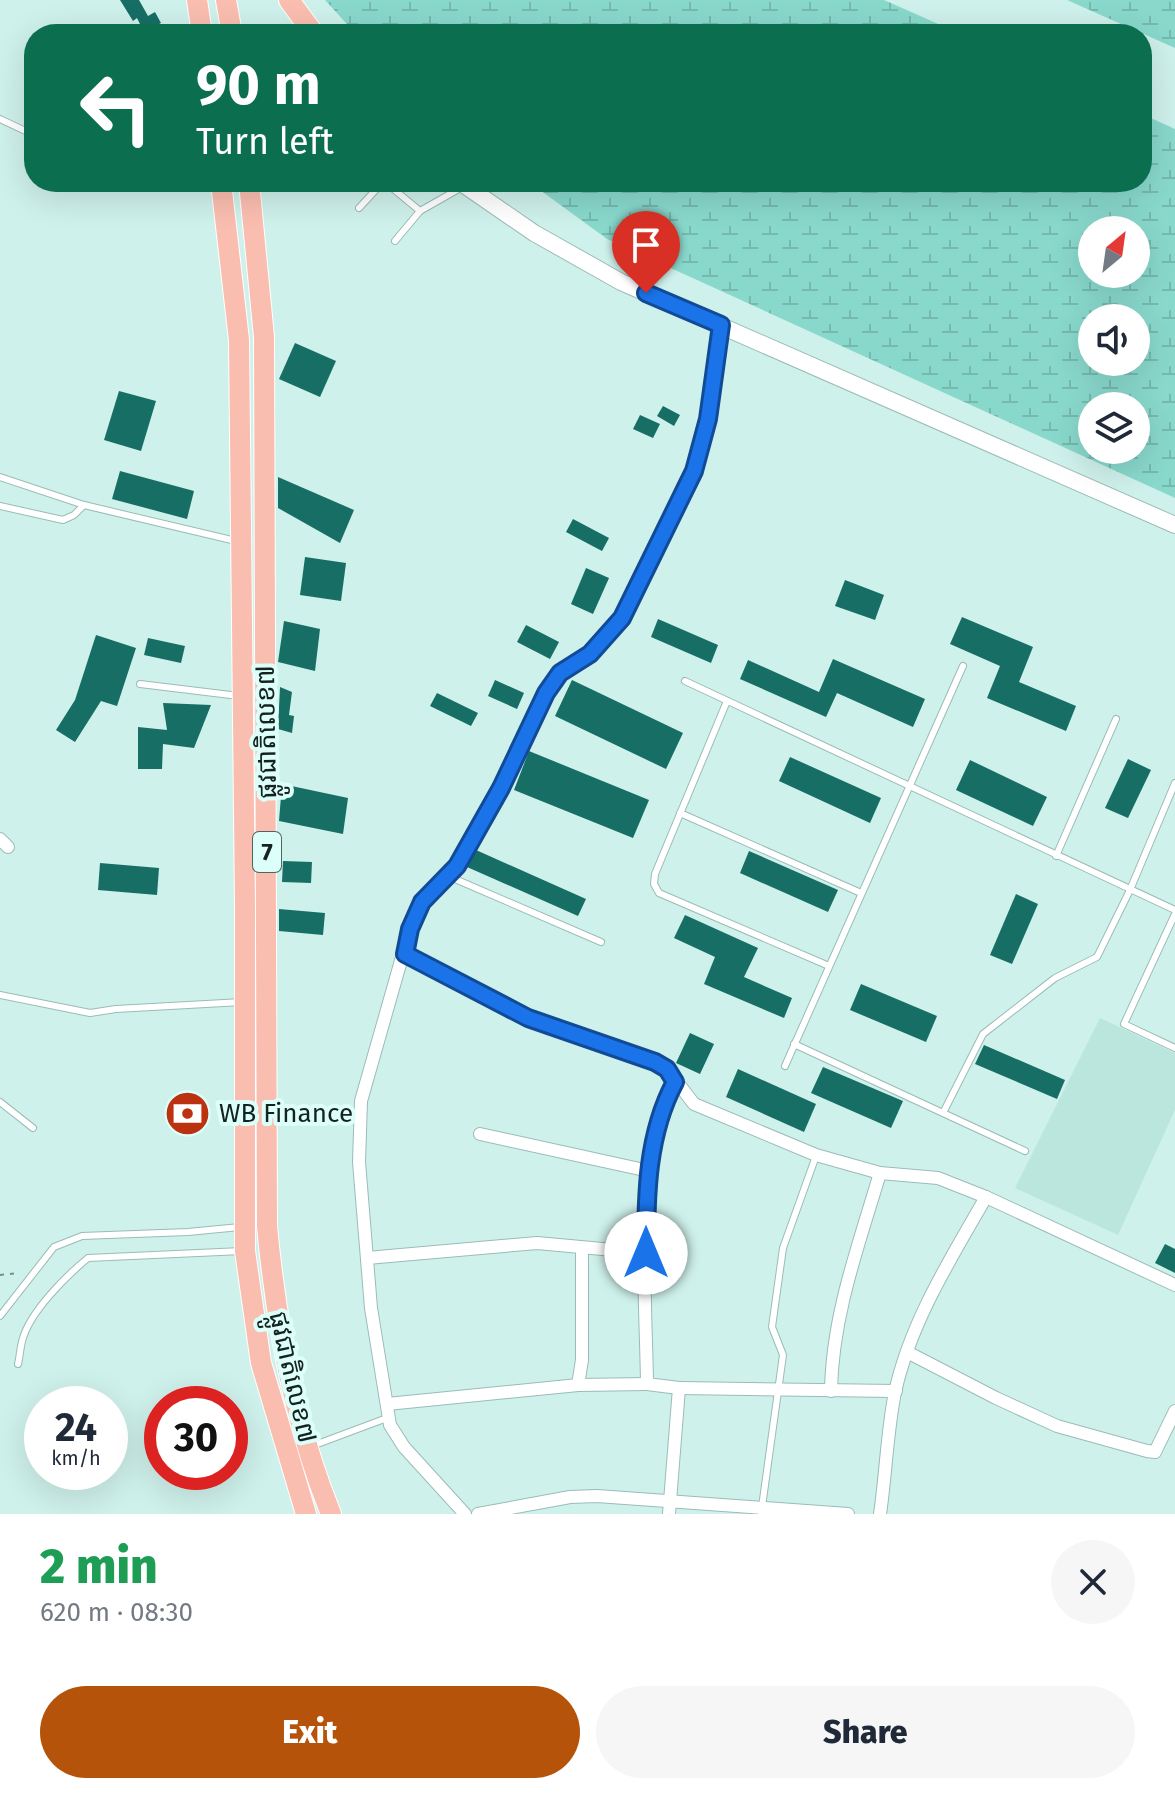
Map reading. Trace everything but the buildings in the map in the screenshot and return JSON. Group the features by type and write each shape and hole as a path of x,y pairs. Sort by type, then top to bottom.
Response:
{"highway":[{"path":"197,0 201,24"},
{"path":"226,0 230,24"},
{"path":"289,0 307,24"},
{"name":"ផ្លូវជាតិលេខ៧","path":"222,192 239,340 245,1251 261,1363 306,1514"},
{"name":"ផ្លូវជាតិលេខ៧","path":"250,192 264,337 267,1226 271,1273 285,1357 308,1447 331,1514"},
{"path":"239,340 264,337"},
{"path":"240,584 264,584"},
{"path":"245,907 268,902"},
{"path":"298,1493 320,1485"}],"street":[{"path":"474,192 534,233 621,282 1175,525"},
{"path":"465,1514 404,1447 390,1425 371,1308 359,1162 361,1101 410,929 422,902 457,866 501,788 546,693 560,673 590,654 622,618 694,471 708,419 721,325"},
{"path":"405,954 528,1018 655,1062 667,1069 694,1104 816,1155 880,1173 938,1178 986,1197 1175,1285"},
{"path":"647,1384 646,1186 662,1106 675,1082"},
{"path":"480,1134 649,1171"},
{"path":"831,1391 831,1355 841,1310 880,1173"},
{"path":"880,1514 896,1391 907,1352 925,1305 986,1197"},
{"path":"367,1258 537,1243 646,1253"},
{"path":"578,1385 582,1360 582,1248"},
{"path":"907,1352 1057,1426 1147,1451 1155,1452 1175,1411"},
{"path":"388,1411 578,1385 896,1391"},
{"path":"669,1508 679,1388"},
{"path":"478,1514 570,1497 597,1496 669,1508 848,1514"}],"lane":[{"path":"0,119 24,130"},
{"path":"359,208 374,192"},
{"path":"396,192 420,211"},
{"path":"395,241 420,211 450,192"},
{"path":"0,477 84,505 240,542"},
{"path":"0,506 63,520 84,505"},
{"path":"785,1066 963,666"},
{"path":"685,681 1175,912 1124,1024 1175,1048"},
{"path":"140,684 242,696"},
{"path":"727,701 655,874 654,884 659,893 829,966"},
{"path":"1056,856 1116,719"},
{"path":"943,1113 983,1034 1055,978 1097,957 1130,890 1175,783"},
{"path":"680,813 861,893"},
{"path":"448,876 601,942"},
{"path":"0,995 90,1013 245,1002"},
{"path":"794,1044 1025,1151"},
{"path":"0,1102 33,1128"},
{"path":"761,1512 783,1355 772,1327 783,1248 816,1155"},
{"path":"0,1316 54,1247 82,1236 188,1232 244,1226"},
{"path":"18,1364 23,1337 33,1318 72,1271 88,1258 245,1251"},
{"path":"308,1447 388,1411"}],"path":[{"path":"0,1275 35,1272"}],"shaded area":[{"path":"1100,1018 1175,1053 1175,1110 1118,1235 1015,1188"}],"green space":[{"path":"325,0 884,0 938,24 347,24"},
{"path":"1067,0 1175,0 1175,48 1152,38 1152,24 1121,24"},
{"path":"1152,119 1175,129 1175,498 1100,464 1150,464 1150,392 1078,392 1078,454 607,239 543,192 1152,192"}],"place":[{"name":"WB Finance","path":"188,1113"}],"route":[{"path":"646,293 721,325 708,419 694,471 622,618 590,654 560,673 546,693 501,788 457,866 422,902 410,929 405,954 528,1018 655,1062 667,1069 675,1082 662,1106 646,1186 646,1253"}]}
